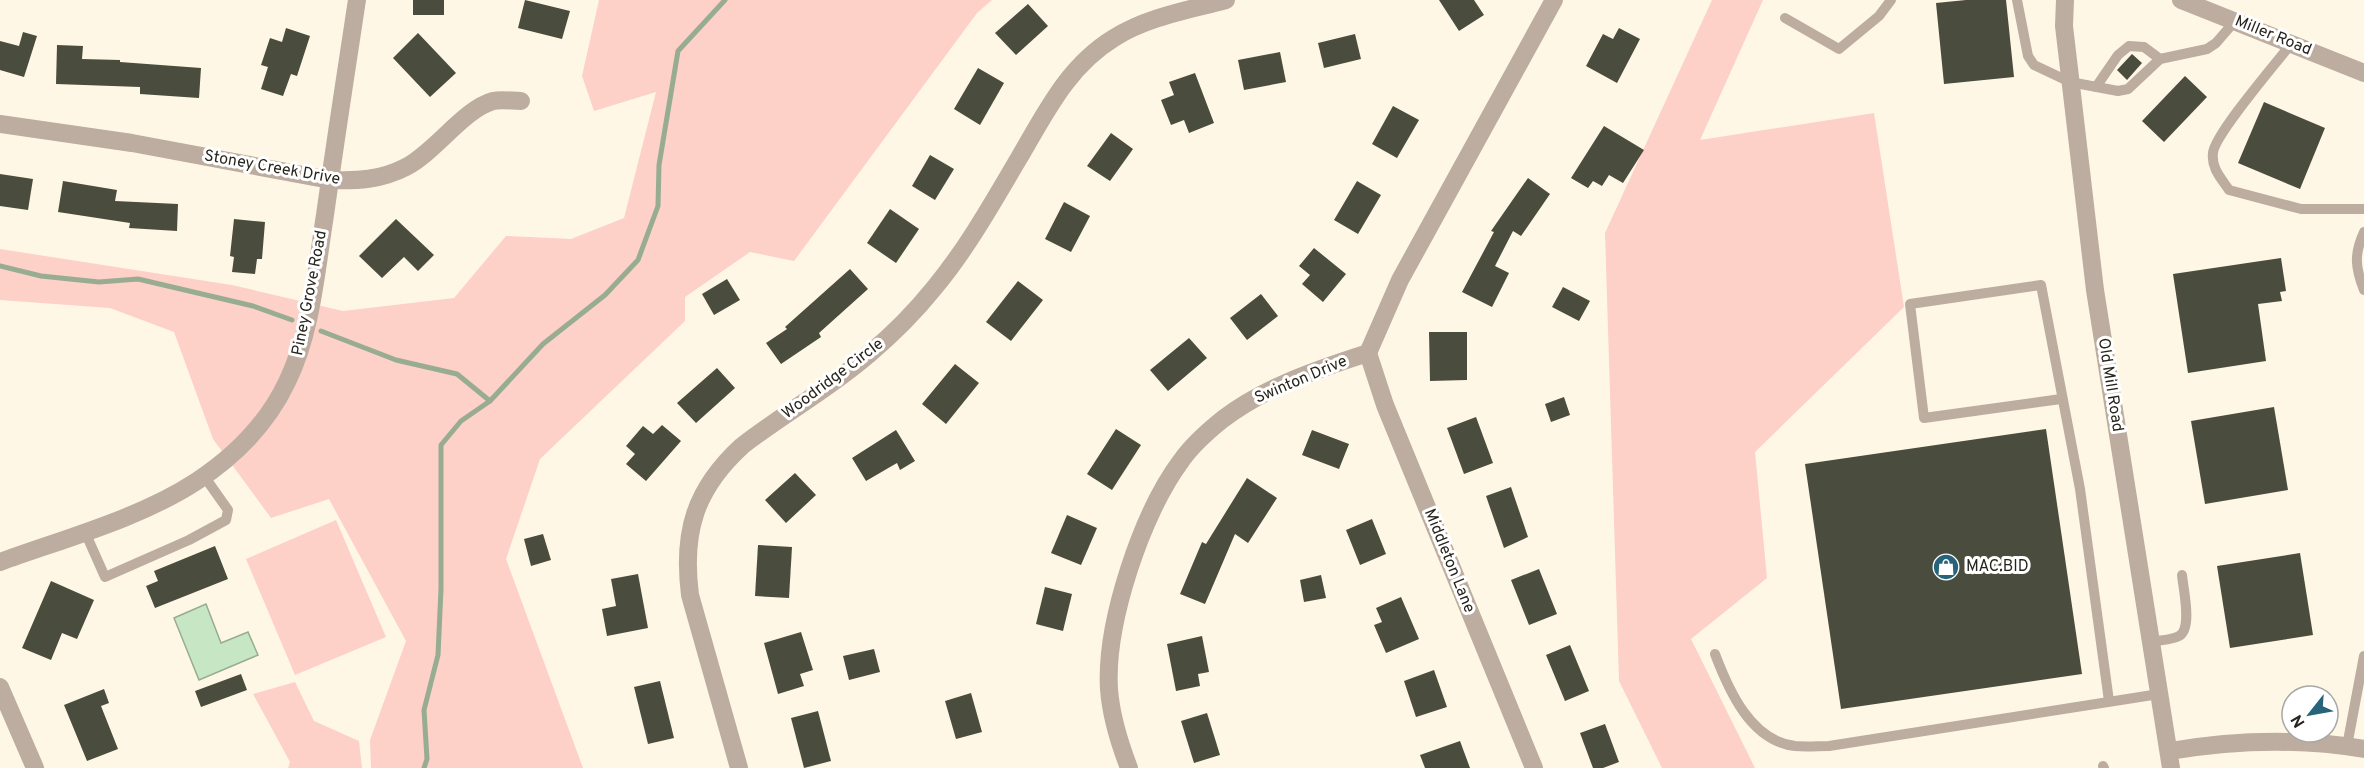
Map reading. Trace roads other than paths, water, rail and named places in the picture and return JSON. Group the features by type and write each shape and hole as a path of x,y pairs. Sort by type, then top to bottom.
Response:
{"street":[{"name":"Piney Grove Road","path":"0,562 85,532 164,500 227,459 261,424 279,398 296,363 304,339 314,288 357,0"},
{"name":"Woodridge Circle","path":"739,768 690,595 687,569 688,537 692,522 709,484 742,446 868,356 904,323 959,256 1057,92 1087,58 1116,36 1145,23 1226,0"},
{"name":"Swinton Drive","path":"1129,768 1118,740 1112,714 1109,687 1113,632 1127,577 1145,528 1171,476 1194,445 1237,409 1317,370 1368,353 1400,280 1554,0"},
{"name":"Old Mill Road","path":"2065,0 2064,26 2095,290 2171,760"},
{"name":"Miller Road","path":"2181,0 2364,73"},
{"name":"Stoney Creek Drive","path":"0,124 132,143 330,180 372,180 390,174 425,155 480,107 494,101 521,101"},
{"name":"Middleton Lane","path":"1368,353 1385,405 1534,768"},
{"path":"0,687 34,768"},
{"path":"2171,760 2212,744 2279,741 2356,748"}],"lane":[{"path":"1785,18 1839,49 1879,16 1891,0"},
{"path":"2017,0 2028,56 2034,65 2070,82 2124,92 2160,59 2207,49 2216,43 2235,21"},
{"path":"2291,44 2223,132 2212,151 2215,169 2229,190 2283,206 2301,209 2364,209"},
{"path":"2096,87 2118,55 2129,45 2144,47 2160,59"},
{"path":"2364,232 2359,243 2356,270 2364,290"},
{"path":"2061,399 1924,418 1911,304 2040,285 2080,489 2109,702"},
{"path":"85,532 105,577 189,540 226,520 228,510 204,476"},
{"path":"2151,642 2180,636 2185,630 2187,623 2182,575"},
{"path":"1715,654 1723,674 1748,719 1771,738 1794,746 1828,746 2159,693"},
{"path":"2356,748 2364,656"}],"waterway":[{"path":"424,768 427,759 424,710 438,655 441,589 441,445 461,421 490,401 543,344 605,295 638,260 658,206 659,165 678,51 725,0"},
{"path":"0,266 41,276 99,282 138,279 253,306 292,320"},
{"path":"321,331 396,360 457,374 490,401"}],"place":[{"name":"MAC.BID","path":"1946,567"}]}
